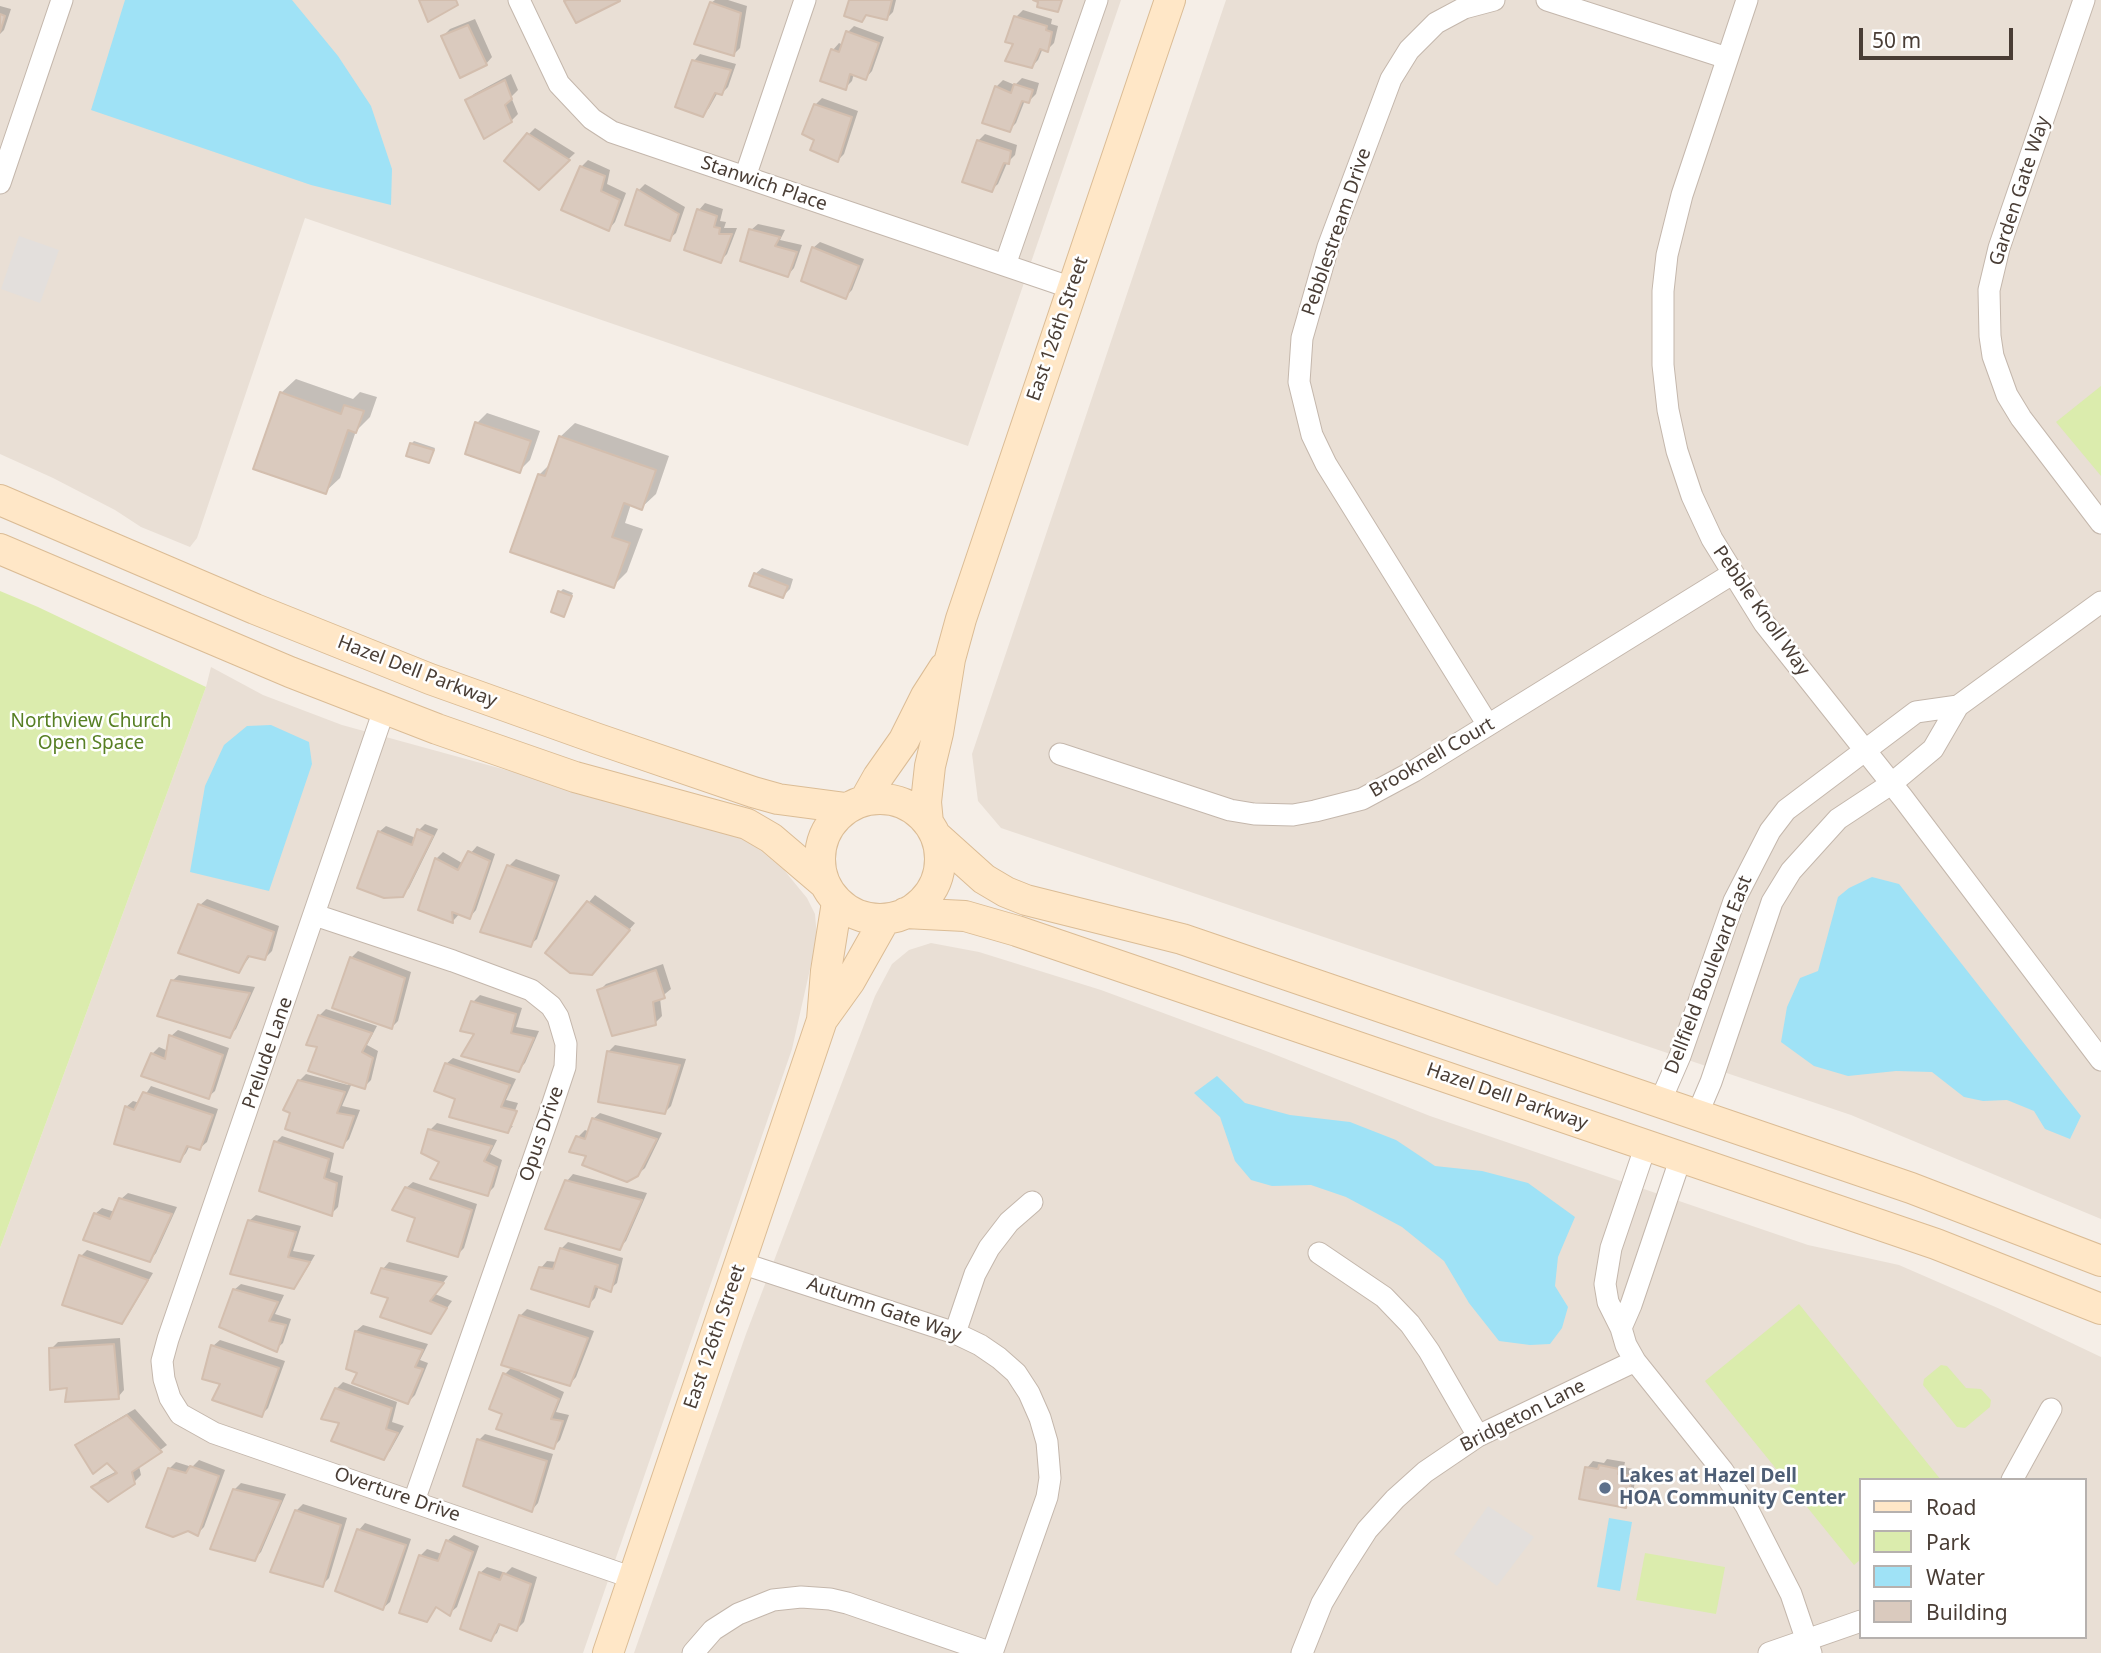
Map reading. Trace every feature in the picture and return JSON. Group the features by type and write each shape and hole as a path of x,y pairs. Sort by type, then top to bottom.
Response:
{"main road":[{"name":"East 126th Street","path":"932,829 927,788 950,659 988,534 1170,0"},
{"name":"Hazel Dell Parkway","path":"0,500 266,614 482,697 753,792 788,801 856,804"},
{"path":"0,549 384,710 575,776 747,824 764,832 854,914 864,918 895,916 924,900 936,880 940,857 932,829"},
{"name":"East 126th Street","path":"856,804 897,753 926,696 950,659"},
{"path":"831,893 819,864 821,842 831,823 856,804 885,799 905,804 914,809 984,879 1015,896 1182,939 1980,1213 2101,1261"},
{"name":"East 126th Street","path":"608,1653 821,1020 831,893"},
{"name":"East 126th Street","path":"821,1020 895,916"},
{"name":"Hazel Dell Parkway","path":"895,916 965,916 1007,928 1937,1244 2101,1309"}],"street":[{"path":"0,183 62,0"},
{"name":"Stanwich Place","path":"519,0 559,85 592,119 612,132 1072,288"},
{"path":"745,177 805,0"},
{"path":"1005,265 1097,0"},
{"name":"Pebblestream Drive","path":"1488,725 1326,464 1312,435 1299,382 1302,338 1328,247 1391,79 1409,50 1436,23 1464,8 1494,0"},
{"path":"1547,0 1727,58"},
{"name":"Pebble Knoll Way","path":"1747,0 1672,226 1663,290 1662,327 1668,410 1677,451 1692,496 1732,574 1765,623 2101,1060"},
{"name":"Garden Gate Way","path":"2084,0 1999,248 1989,290 1990,336 1993,356 2007,395 2021,418 2101,523"},
{"name":"Brooknell Court","path":"1060,754 1230,810 1254,814 1293,815 1362,799 1414,771 1732,574"},
{"name":"Dellfield Boulevard East","path":"1697,1115 1711,1082 1772,902 1791,872 1838,819 1891,784 1933,749 1958,706 2101,602"},
{"name":"Dellfield Boulevard East","path":"1660,1102 1680,1056 1734,901 1770,831 1786,810 1916,712 1958,706"},
{"name":"Prelude Lane","path":"170,1398 162,1361 168,1339 384,710"},
{"name":"Opus Drive","path":"315,915 466,965 531,990 551,1006 558,1017 566,1044 565,1067 414,1501"},
{"path":"1646,1145 1611,1248 1605,1284 1608,1302 1635,1361 1723,1471 1746,1506 1791,1594 1809,1647"},
{"path":"1621,1328 1632,1305 1681,1157"},
{"path":"955,1333 975,1274 989,1248 1009,1223 1032,1202"},
{"path":"1319,1253 1384,1297 1410,1324 1429,1351 1478,1436"},
{"name":"Autumn Gate Way","path":"741,1263 955,1333 981,1345 1016,1373 1029,1393 1040,1418 1050,1463 1047,1497 992,1653"},
{"name":"Bridgeton Lane","path":"1302,1653 1322,1603 1367,1530 1395,1499 1425,1472 1478,1436 1635,1361"},
{"name":"Overture Drive","path":"170,1398 180,1414 214,1433 633,1578"},
{"path":"2013,1478 2051,1409"},
{"path":"693,1653 713,1630 738,1614 773,1600 801,1597 847,1603 992,1653"},
{"path":"1769,1653 1809,1647 1860,1622"}],"shaded area":[{"path":"0,0 1121,0 968,446 305,218 197,538 190,547 141,527 115,510 0,454"},
{"path":"1226,0 2101,0 2101,1219 1851,1115 1001,828 978,801 972,754"},
{"path":"19,236 59,250 40,303 1,289"},
{"path":"211,667 263,695 342,725 725,830 748,840 784,870 807,898 815,914 817,938 792,1049 583,1653 0,1653 0,1248 206,687"},
{"path":"931,943 979,952 1101,990 1430,1116 1808,1245 1899,1265 2101,1357 2101,1653 634,1653 746,1334 875,996 892,964 909,950"},
{"path":"1488,1506 1534,1537 1497,1586 1454,1554"}],"green space":[{"path":"2101,386 2101,476 2056,422"},
{"name":"Northview Church Open Space","path":"0,591 206,687 0,1248"},
{"path":"1799,1304 1939,1478 1860,1478 1860,1560 1854,1565 1705,1381"},
{"path":"1941,1365 1947,1366 1966,1388 1981,1389 1991,1400 1990,1407 1965,1428 1957,1427 1923,1385 1924,1379"},
{"path":"1645,1553 1725,1567 1716,1614 1636,1600"}],"water":[{"path":"125,0 292,0 338,56 371,106 392,169 391,205 311,185 91,110"},
{"path":"271,725 309,742 312,764 269,891 190,872 205,786 224,745 247,726"},
{"path":"1872,877 1899,884 2081,1116 2070,1139 2045,1129 2034,1111 2007,1100 1983,1101 1964,1097 1932,1072 1896,1071 1848,1076 1814,1066 1781,1042 1787,1007 1800,978 1818,971 1838,897 1849,888"},
{"path":"1217,1076 1245,1103 1290,1115 1350,1122 1396,1140 1435,1166 1482,1171 1528,1183 1575,1217 1558,1257 1555,1286 1568,1307 1562,1328 1550,1344 1530,1345 1499,1341 1469,1303 1444,1261 1402,1227 1346,1197 1311,1185 1272,1186 1251,1180 1235,1161 1220,1117 1194,1093"},
{"path":"1609,1518 1632,1522 1620,1591 1597,1587"}],"building":[{"path":"419,0 456,0 458,5 428,22"},
{"path":"849,0 892,0 887,20 866,15 862,22 844,16"},
{"path":"1033,0 1062,0 1058,12 1037,7 1038,2"},
{"path":"564,1 620,1 576,23"},
{"path":"710,2 741,13 734,56 694,44"},
{"path":"0,14 5,16 0,32"},
{"path":"1014,16 1047,26 1046,30 1052,32 1048,52 1040,49 1032,68 1005,61 1013,44 1005,42"},
{"path":"468,25 487,65 460,78 441,36"},
{"path":"846,31 879,43 866,80 850,74 846,90 820,81 831,49 839,52"},
{"path":"692,60 731,70 722,95 715,93 703,117 675,107"},
{"path":"505,80 512,99 505,105 512,122 484,139 465,100"},
{"path":"1014,84 1033,90 1029,103 1022,101 1010,132 982,123 995,86 1011,93"},
{"path":"814,104 852,117 838,162 810,150 814,140 802,134"},
{"path":"527,133 570,160 539,190 504,161"},
{"path":"977,140 1011,151 1009,164 1004,163 992,192 962,182"},
{"path":"580,166 605,176 601,191 620,200 609,231 561,210"},
{"path":"637,189 679,214 670,241 625,225"},
{"path":"697,209 717,216 714,227 720,228 719,234 732,234 721,263 684,250"},
{"path":"749,229 780,237 775,246 797,252 788,277 740,261"},
{"path":"812,247 859,266 846,299 801,281"},
{"path":"280,392 341,414 344,405 364,411 356,433 348,430 326,494 253,469"},
{"path":"475,422 531,441 520,473 465,454"},
{"path":"559,436 656,470 642,510 624,503 612,537 630,543 614,588 510,552 538,474 545,476"},
{"path":"410,443 434,450 429,463 406,456"},
{"path":"754,573 788,586 783,598 749,586"},
{"path":"558,591 572,596 564,617 551,612"},
{"path":"417,829 433,836 403,897 384,898 357,888 378,831 412,845"},
{"path":"468,851 490,861 470,919 452,912 453,923 418,910 435,858 458,870"},
{"path":"507,865 555,882 531,947 480,932"},
{"path":"587,901 630,930 592,975 570,973 545,953"},
{"path":"198,904 274,932 265,960 248,956 239,973 178,953"},
{"path":"350,957 405,978 392,1029 332,1008"},
{"path":"656,970 665,998 653,1002 656,1025 612,1036 597,990"},
{"path":"171,980 250,993 230,1038 157,1016"},
{"path":"471,1001 516,1014 511,1033 534,1038 519,1072 461,1056 474,1034 460,1031"},
{"path":"318,1015 372,1033 362,1052 373,1058 365,1089 308,1071 317,1047 306,1045"},
{"path":"169,1035 223,1055 209,1099 141,1076 151,1053 165,1059"},
{"path":"607,1051 680,1065 665,1114 598,1102"},
{"path":"445,1063 510,1085 501,1107 517,1111 508,1133 449,1117 455,1099 434,1091"},
{"path":"298,1080 345,1092 337,1113 354,1116 343,1148 285,1129 290,1113 283,1110"},
{"path":"143,1092 213,1115 200,1150 187,1146 180,1162 114,1144 125,1106 134,1110"},
{"path":"592,1118 657,1139 638,1176 627,1182 582,1165 586,1156 569,1152 576,1136 585,1139"},
{"path":"428,1129 492,1146 484,1161 497,1167 488,1196 430,1179 439,1162 421,1153"},
{"path":"274,1141 329,1159 324,1178 337,1183 332,1216 259,1191"},
{"path":"565,1180 642,1200 620,1250 545,1229"},
{"path":"405,1187 472,1210 458,1257 407,1241 415,1218 392,1210"},
{"path":"119,1198 172,1214 150,1262 83,1240 94,1213 110,1219"},
{"path":"248,1220 296,1232 288,1257 310,1262 294,1289 230,1274"},
{"path":"560,1248 618,1265 611,1292 595,1286 589,1307 531,1289 539,1267 553,1269"},
{"path":"79,1255 148,1280 122,1324 62,1305"},
{"path":"381,1268 444,1283 430,1301 447,1308 431,1334 380,1317 388,1298 371,1293"},
{"path":"233,1289 278,1302 269,1321 286,1325 277,1352 219,1327"},
{"path":"519,1315 588,1338 570,1386 501,1365"},
{"path":"355,1331 423,1350 415,1367 423,1369 408,1404 352,1383 357,1373 346,1369"},
{"path":"114,1344 119,1399 65,1402 67,1388 50,1390 49,1348"},
{"path":"211,1345 279,1368 262,1417 212,1400 220,1384 202,1379"},
{"path":"503,1373 559,1399 551,1419 563,1421 554,1449 496,1429 502,1414 489,1409"},
{"path":"335,1388 392,1408 386,1429 398,1433 384,1460 331,1441 339,1423 321,1419"},
{"path":"127,1415 162,1452 132,1472 135,1484 108,1502 91,1487 117,1473 107,1463 93,1474 75,1445"},
{"path":"477,1439 547,1461 532,1512 463,1486"},
{"name":"Lakes at Hazel Dell HOA Community Center","path":"1599,1465 1619,1469 1618,1474 1632,1476 1626,1508 1579,1499 1585,1467 1598,1469"},
{"path":"190,1466 219,1476 198,1536 188,1531 173,1537 146,1527 168,1468 186,1473"},
{"path":"233,1489 281,1501 255,1561 210,1549"},
{"path":"295,1510 341,1525 323,1587 270,1572"},
{"path":"357,1529 406,1545 383,1610 335,1591"},
{"path":"446,1540 473,1552 450,1616 436,1607 427,1622 399,1613 419,1555 438,1561"},
{"path":"479,1572 500,1580 503,1573 531,1584 517,1631 499,1624 491,1641 460,1629"}],"place":[{"name":"Lakes at Hazel Dell HOA Community Center","path":"1605,1488"}]}
